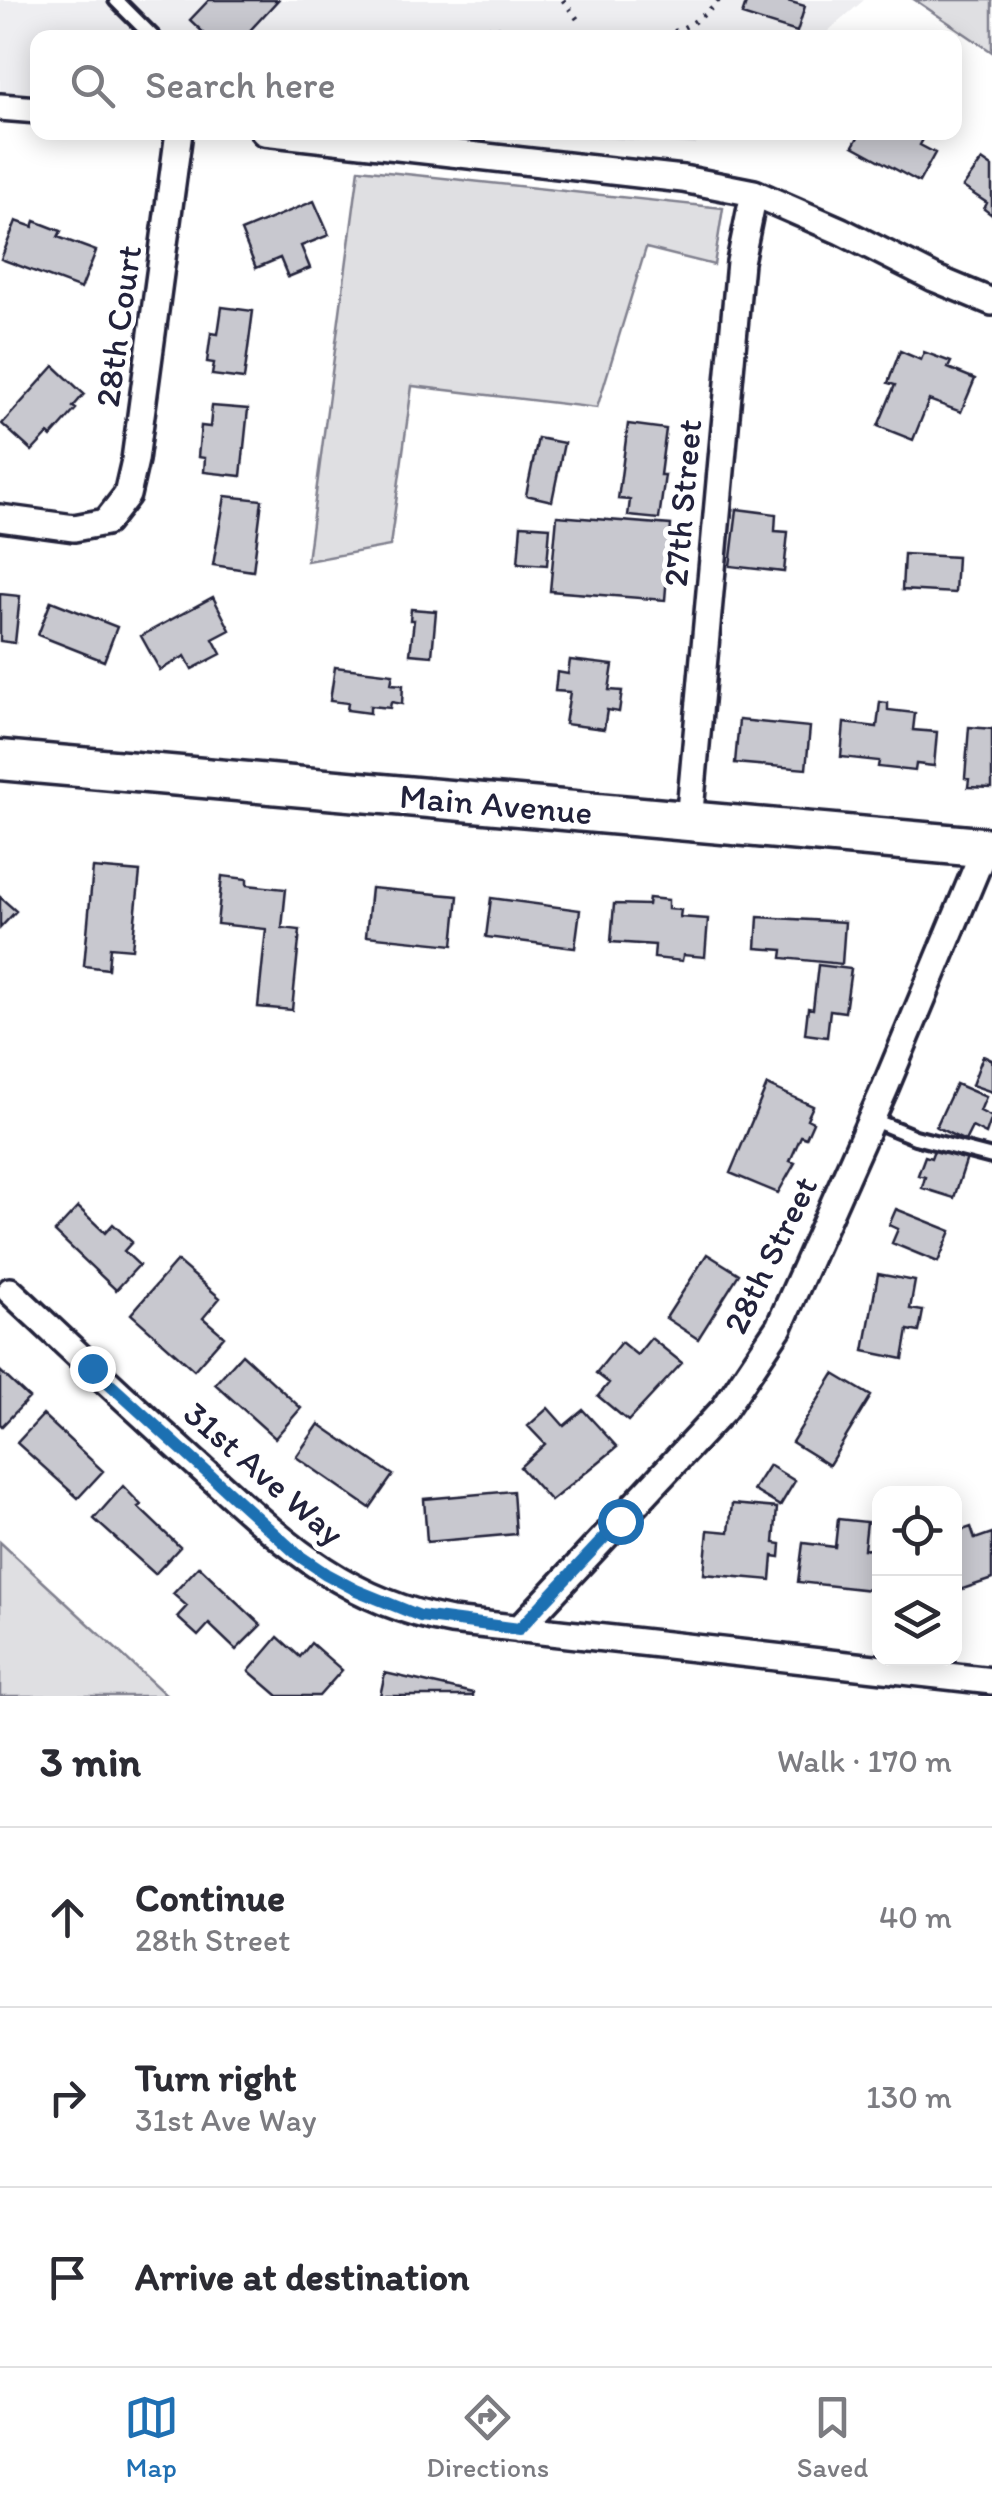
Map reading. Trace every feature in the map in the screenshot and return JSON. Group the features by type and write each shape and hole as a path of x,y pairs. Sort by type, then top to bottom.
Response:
{"main road":[{"name":"Main Avenue","path":"0,760 988,848"}],"street":[{"path":"0,108 30,110"},
{"name":"28th Court","path":"0,518 74,528 106,522 127,495 178,140"},
{"path":"337,140 683,178 754,192 992,302"},
{"name":"27th Street","path":"689,822 740,262 754,192"},
{"name":"28th Street","path":"519,1629 724,1409 780,1327 988,848"},
{"name":"31st Ave Way","path":"10,1291 298,1555 356,1590 420,1616 992,1682"},
{"path":"979,1696 992,1682"}],"lane":[{"path":"116,0 146,30"},
{"path":"872,1119 915,1137 992,1157"}],"path":[{"path":"564,0 578,20"},
{"path":"678,30 708,12 719,0"},
{"path":"559,18 594,25"},
{"path":"446,30 457,22"}],"shaded area":[{"path":"0,0 864,0 829,30 30,30 30,93 0,91"},
{"path":"915,0 992,0 992,52"},
{"path":"626,140 701,140 695,145"},
{"path":"359,169 723,208 714,265 646,248 597,408 412,386 390,546 307,561"},
{"path":"0,1542 167,1696 0,1696"}],"building":[{"path":"209,0 278,0 250,30 201,30 190,20"},
{"path":"747,0 784,0 805,6 798,30 742,15"},
{"path":"856,140 923,140 920,145 935,153 919,182 853,146"},
{"path":"982,160 992,167 992,215 984,209 987,203 963,187"},
{"path":"314,201 329,235 301,246 310,268 288,277 280,258 256,268 241,231"},
{"path":"16,221 33,227 35,221 61,231 58,237 96,251 81,289 1,259"},
{"path":"222,307 253,311 244,379 212,375 214,363 207,362 211,333 218,334"},
{"path":"900,351 921,360 924,352 951,362 948,368 975,379 961,412 929,400 913,440 878,426 895,385 888,383"},
{"path":"54,366 84,394 51,437 48,434 32,451 2,424"},
{"path":"212,406 248,409 241,476 204,472 205,458 198,457 201,426 210,427"},
{"path":"628,424 666,429 659,519 628,516 630,500 618,499"},
{"path":"538,438 564,443 552,501 526,495"},
{"path":"225,496 262,500 253,571 213,565"},
{"path":"737,509 776,514 775,531 788,532 784,572 730,566"},
{"path":"557,516 671,525 665,600 550,591"},
{"path":"521,525 550,527 547,565 518,563"},
{"path":"904,554 957,557 955,593 902,590"},
{"path":"0,594 20,596 15,643 0,641"},
{"path":"213,597 230,630 213,639 221,654 192,669 185,656 160,670 141,636"},
{"path":"51,601 117,627 104,661 38,635"},
{"path":"411,609 436,611 432,656 410,654 414,620 410,620"},
{"path":"570,660 613,665 609,690 622,691 619,712 607,710 604,729 565,724 570,692 555,691 557,672 568,674"},
{"path":"335,667 393,674 391,684 403,685 402,704 391,702 390,708 370,706 370,713 347,710 348,703 330,701"},
{"path":"880,702 888,703 888,710 915,713 913,730 937,732 934,766 916,764 915,771 878,767 879,761 841,757 844,723 877,727"},
{"path":"739,720 810,727 806,769 735,763"},
{"path":"969,727 992,729 992,788 968,787 969,779 965,778"},
{"path":"93,868 140,872 132,949 110,947 108,969 84,966"},
{"path":"222,876 247,879 247,885 286,889 282,928 300,930 292,1010 258,1007 266,929 217,924"},
{"path":"371,888 458,896 453,945 366,936"},
{"path":"0,897 16,911 0,928"},
{"path":"491,898 580,910 575,948 486,937"},
{"path":"649,898 668,900 668,909 681,910 680,917 708,919 705,957 683,955 682,961 654,958 655,945 611,942 614,904 648,905"},
{"path":"758,917 845,922 842,964 782,958 783,950 756,948"},
{"path":"818,965 851,969 845,1012 830,1010 827,1037 805,1034 808,1008 813,1009"},
{"path":"983,1056 992,1060 992,1092 972,1085"},
{"path":"956,1084 986,1097 980,1111 992,1117 986,1134 972,1127 965,1141 936,1127"},
{"path":"767,1085 813,1106 807,1119 813,1122 806,1138 801,1136 790,1161 795,1163 778,1193 730,1173"},
{"path":"935,1147 967,1158 954,1198 922,1188 925,1177 918,1175 925,1156 931,1158"},
{"path":"78,1207 105,1233 113,1224 132,1242 124,1251 139,1265 116,1290 55,1232"},
{"path":"896,1209 951,1231 938,1262 892,1243 898,1229 889,1225"},
{"path":"707,1254 739,1274 698,1339 666,1318"},
{"path":"177,1261 220,1298 203,1318 224,1336 194,1370 131,1314"},
{"path":"878,1274 915,1281 910,1309 923,1311 919,1332 908,1330 903,1359 864,1351"},
{"path":"651,1338 682,1363 628,1421 598,1396 609,1383 596,1373 621,1342 637,1355"},
{"path":"242,1354 301,1408 275,1438 215,1384"},
{"path":"0,1371 29,1398 2,1426 0,1424"},
{"path":"834,1374 871,1396 829,1465 792,1442"},
{"path":"548,1408 564,1426 583,1410 617,1447 551,1501 520,1467 545,1444 528,1426"},
{"path":"43,1415 103,1471 78,1498 17,1443"},
{"path":"319,1424 393,1475 370,1508 296,1457"},
{"path":"769,1465 795,1481 780,1506 753,1490"},
{"path":"123,1486 141,1505 138,1507 180,1547 155,1574 94,1519"},
{"path":"513,1491 516,1534 427,1542 424,1499"},
{"path":"732,1504 777,1508 774,1543 781,1544 780,1557 773,1556 771,1580 704,1574 708,1530 729,1532"},
{"path":"838,1519 867,1522 864,1549 872,1550 872,1590 798,1582 803,1543 835,1547"},
{"path":"971,1527 975,1539 992,1533 992,1579 962,1589 962,1576 962,1530"},
{"path":"199,1566 261,1625 236,1650 209,1624 198,1636 177,1617 187,1606 173,1594"},
{"path":"278,1637 300,1657 311,1643 342,1670 319,1696 278,1696 249,1671"},
{"path":"385,1673 473,1693 473,1696 380,1696"}],"route":[{"path":"92,1368 298,1555 356,1590 420,1616 519,1629 620,1521"}]}
